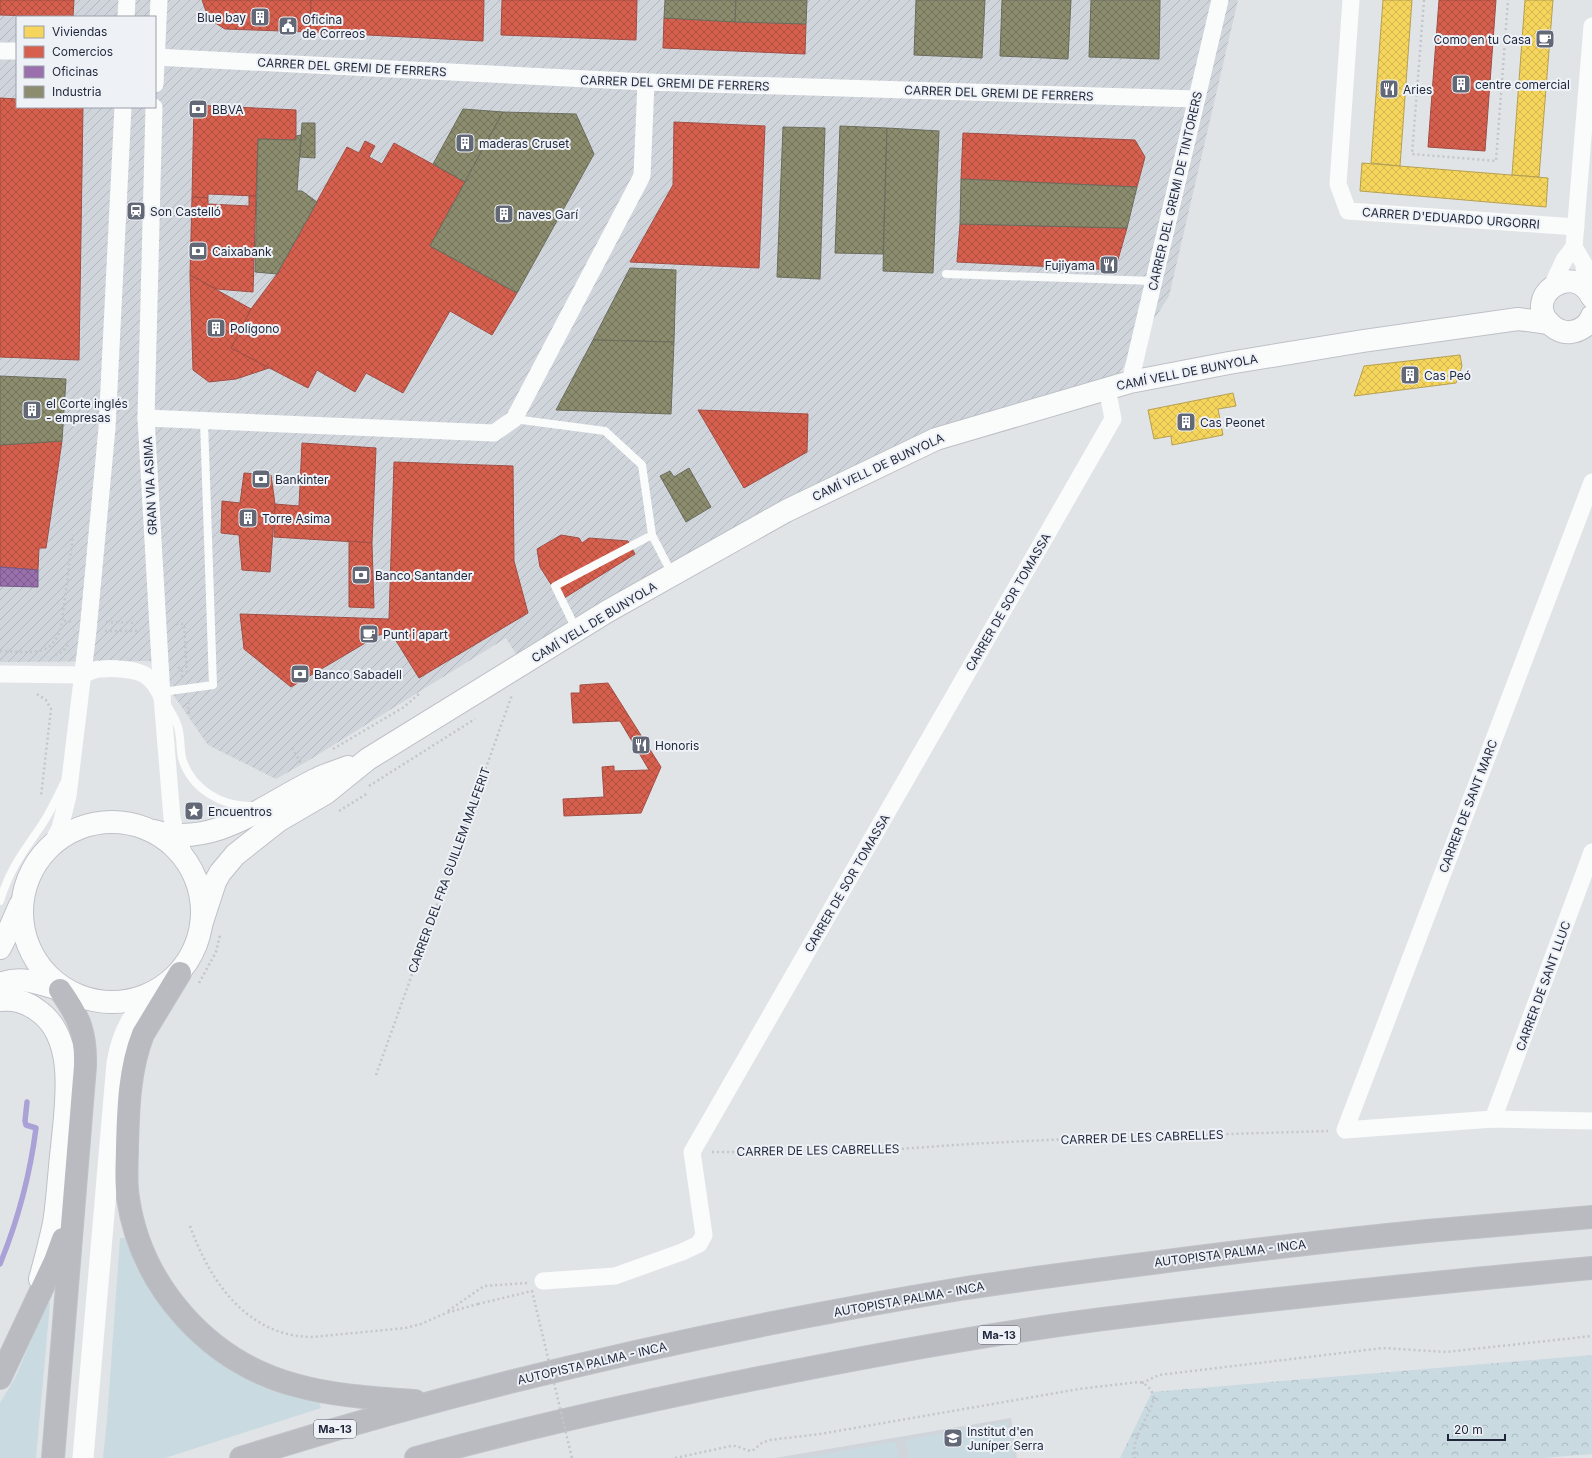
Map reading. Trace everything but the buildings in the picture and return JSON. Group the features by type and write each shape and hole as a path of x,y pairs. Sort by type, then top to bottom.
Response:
{"highway":[{"path":"180,973 142,1034 134,1062 128,1121 127,1196 138,1241 155,1276 177,1308 198,1330 220,1349 259,1372 295,1385 345,1396 430,1402"},
{"path":"54,1449 86,1045 77,1017 64,988"},
{"path":"0,1378 55,1261 74,1205"},
{"name":"AUTOPISTA PALMA - INCA","path":"241,1458 330,1430 557,1369 828,1313 962,1289 1120,1267 1333,1241 1426,1231 1592,1217"},
{"name":"Ma-13","path":"416,1458 462,1445 641,1401 924,1347 1100,1320 1293,1297 1592,1268"}],"main road":[{"path":"1518,319 1557,283 1564,281 1579,283 1589,292"},
{"path":"1548,292 1543,310 1548,323"},
{"name":"CAMÍ VELL DE BUNYOLA","path":"368,759 577,630 786,510 936,439 1130,382 1229,363 1362,341 1518,319 1548,323 1563,332 1580,330 1590,322"},
{"path":"0,948 9,930 33,870 40,858 73,830 88,826 118,822 133,824 176,836 196,834 221,827 274,803 317,779 368,759"},
{"path":"0,984 14,980 28,980 64,988 92,1000 108,1003 124,1002 139,998 158,990 180,973 193,951 211,928 215,882 220,873 235,855 278,821 326,793 368,759"},
{"path":"148,829 172,845 187,862 199,886 201,898 211,928"},
{"path":"23,896 21,915 27,940 42,968 64,988"},
{"path":"0,1000 11,999 23,1002 45,1015 54,1027 60,1039 65,1061 66,1098 54,1223 30,1316"}],"street":[{"path":"126,16 127,0"},
{"path":"156,43 159,0"},
{"name":"CARRER DEL GREMI DE TINTORERS","path":"1130,382 1220,0"},
{"name":"CARRER D'EDUARDO URGORRI","path":"1351,0 1338,184 1348,211 1576,227"},
{"path":"1548,292 1564,260 1574,247 1592,26"},
{"path":"0,51 16,51"},
{"name":"CARRER DEL GREMI DE FERRERS","path":"156,57 646,82 1196,99"},
{"path":"146,418 494,433 514,419 642,176 646,82"},
{"path":"49,849 60,828 65,809 72,766 83,675 107,428 122,108"},
{"name":"GRAN VIA ASIMA","path":"154,108 146,418 162,694 172,818 176,836 187,862"},
{"path":"1574,247 1584,264 1589,292"},
{"name":"CARRER DE SOR TOMASSA","path":"692,1152 1113,419 1107,388"},
{"name":"CARRER DE SANT MARC","path":"1345,1130 1592,482"},
{"path":"0,674 83,675 101,669 134,671 145,675 150,679 162,694"},
{"name":"CARRER DE SANT LLUC","path":"1493,1120 1592,852"},
{"path":"83,1450 119,1051 131,1020 138,1010 158,990"},
{"path":"1345,1130 1493,1120 1592,1121"},
{"path":"543,1281 615,1276 682,1252 699,1244 704,1235 692,1152"}],"lane":[{"path":"946,274 1154,281"},
{"path":"514,419 605,431 642,465 652,535 672,575"},
{"path":"204,421 213,685 162,694 178,726 182,756 188,771 197,784 212,796 229,804 253,806 274,803"},
{"path":"577,630 555,586 652,535"},
{"path":"0,901 15,863 49,814 72,766"}],"path":[{"path":"1424,0 1412,154 1496,161 1508,0"},
{"path":"0,651 35,652 47,649 59,636 62,621"},
{"name":"CARRER DEL FRA GUILLEM MALFERIT","path":"376,1076 522,664"},
{"path":"32,692 46,700 50,709 40,802"},
{"path":"330,751 404,707 419,694"},
{"path":"292,748 303,767 298,770"},
{"path":"196,988 208,969 216,952 211,928"},
{"name":"CARRER DE LES CABRELLES","path":"692,1152 858,1152 1066,1139 1345,1130"},
{"path":"190,1226 202,1256 226,1293 236,1304 265,1326 285,1334 313,1337 405,1328 421,1324 446,1313 532,1291 572,1458"},
{"path":"446,1313 484,1286 543,1281"},
{"path":"674,1458 736,1445 744,1450 752,1451 762,1443 770,1440 820,1434 1087,1388 1142,1382 1159,1375 1383,1348 1446,1352 1592,1336"},
{"path":"1135,1458 1133,1452 1134,1444 1154,1399 1149,1388 1142,1382"}],"shaded area":[{"path":"0,0 1238,0 1169,296 1118,375 936,439 522,664 506,638 276,779 208,745 150,661 0,662"},
{"name":"Institut d'en Juníper Serra","path":"1011,1418 1017,1458 775,1458"}],"green space":[{"path":"120,1238 125,1238 139,1272 164,1308 178,1325 211,1356 248,1380 268,1389 319,1401 321,1408 165,1458 103,1458"},
{"path":"47,1303 50,1303 36,1458 0,1458 0,1403 15,1378"},
{"path":"1592,1355 1592,1454 1543,1458 1120,1458 1152,1392"},
{"path":"1007,1422 1013,1458 909,1458 905,1440"},
{"path":"896,1442 899,1458 802,1458"}],"waterway":[{"path":"0,1264 22,1197 33,1146 36,1128 26,1125 27,1102"}],"place":[{"name":"Blue bay","path":"260,17"},
{"name":"Oficina de Correos","path":"288,26"},
{"name":"Como en tu Casa","path":"1545,39"},
{"name":"centre comercial","path":"1461,84"},
{"name":"Aries","path":"1389,89"},
{"name":"BBVA","path":"198,109"},
{"name":"maderas Cruset","path":"465,143"},
{"name":"Son Castelló","path":"136,211"},
{"name":"naves Garí","path":"504,214"},
{"name":"Caixabank","path":"198,251"},
{"name":"Fujiyama","path":"1109,265"},
{"name":"Polígono","path":"216,328"},
{"name":"Cas Peó","path":"1410,375"},
{"name":"el Corte inglés - empresas","path":"32,410"},
{"name":"Cas Peonet","path":"1186,422"},
{"name":"Bankinter","path":"261,479"},
{"name":"Torre Asima","path":"248,518"},
{"name":"Banco Santander","path":"361,575"},
{"name":"Punt i apart","path":"369,634"},
{"name":"Banco Sabadell","path":"300,674"},
{"name":"Honoris","path":"641,745"},
{"name":"Encuentros","path":"194,811"},
{"name":"Institut d'en Juníper Serra","path":"953,1438"}]}
